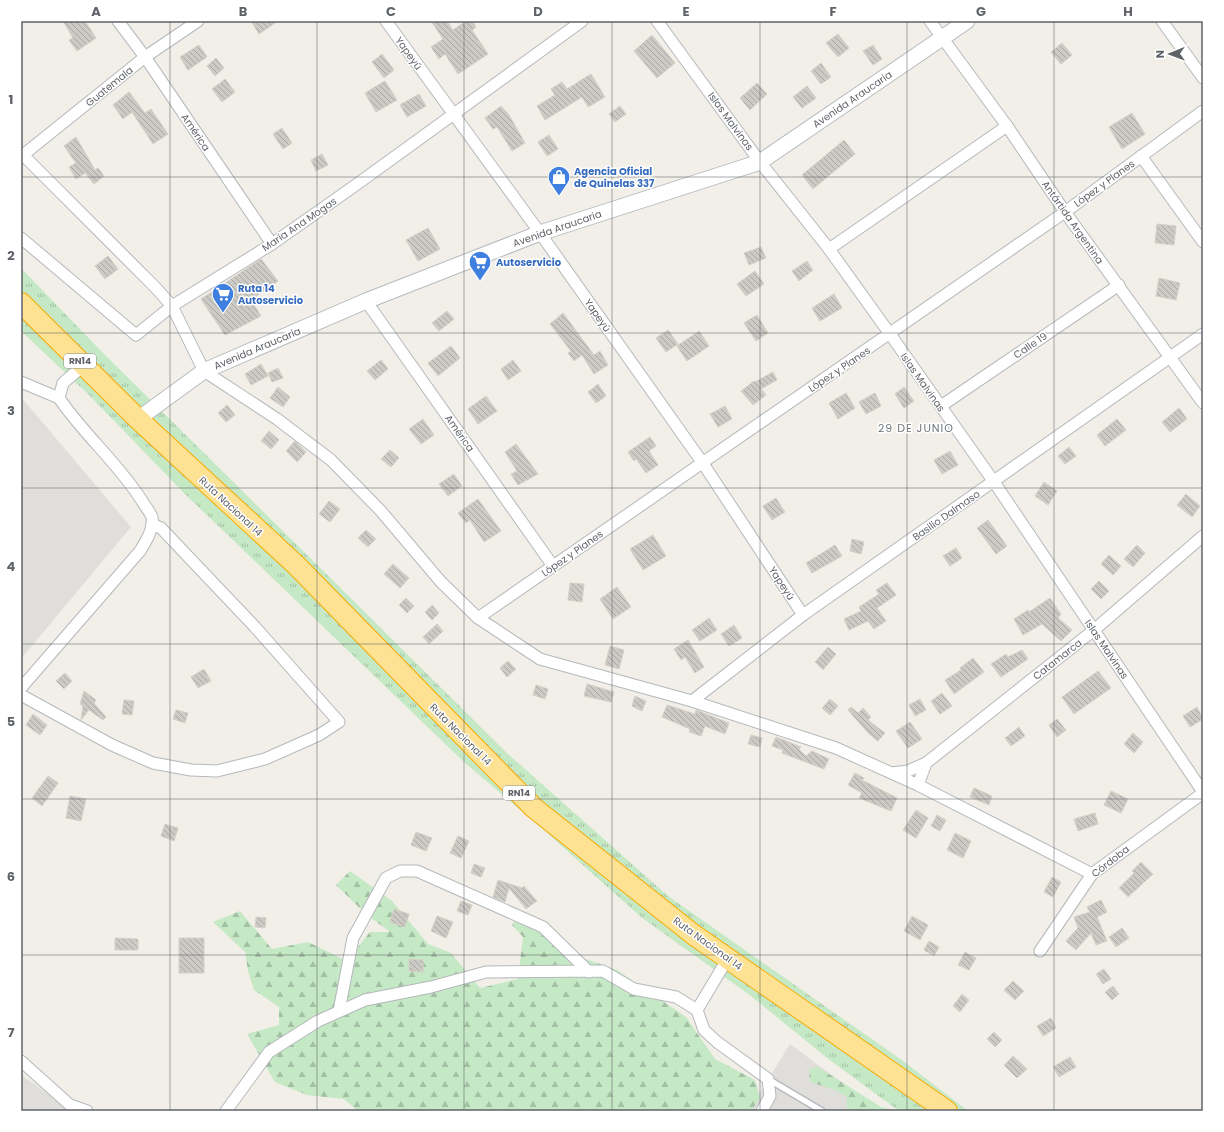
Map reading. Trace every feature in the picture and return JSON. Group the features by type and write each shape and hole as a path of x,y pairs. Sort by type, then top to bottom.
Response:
{"highway":[{"name":"Ruta Nacional 14","path":"21,303 138,419 296,566 534,808 688,930 947,1111"}],"main road":[{"name":"Avenida Araucaria","path":"138,419 204,371 366,301 540,232 760,162 967,21"}],"street":[{"name":"América","path":"118,21 145,57 272,244"},
{"name":"Guatemala","path":"22,154 145,57 198,21"},
{"name":"Yapeyú","path":"386,21 540,232 702,462 803,615"},
{"name":"María Ana Mogas","path":"21,238 136,335 172,306 272,244 353,188 582,21"},
{"name":"Islas Malvinas","path":"657,21 760,162 829,249 890,334 994,482 1203,792"},
{"name":"Antártida Argentina","path":"930,21 1007,126 1065,212 1203,403"},
{"path":"1162,21 1203,78"},
{"name":"López y Planes","path":"478,618 702,462 890,334 1065,212 1201,114"},
{"path":"829,249 1007,126"},
{"path":"22,154 155,287 172,306 204,371 277,419 331,460 380,510 441,582 478,618 540,659 640,685 836,748 918,785 1092,874"},
{"path":"1141,156 1203,242"},
{"name":"Calle 19","path":"940,406 1119,285"},
{"name":"América","path":"366,301 553,566"},
{"name":"Basilio Dalmaso","path":"692,701 803,615 1203,334"},
{"path":"59,398 63,383 84,365"},
{"path":"21,382 59,398 74,420 130,481 152,516 149,536 140,551 21,688"},
{"path":"21,695 112,745 153,763 191,770 217,771 265,759 319,735 339,722 255,627 161,528 152,524"},
{"name":"Catamarca","path":"892,773 908,771 926,763 1094,630 1203,536"},
{"path":"918,785 926,763"},
{"name":"Córdoba","path":"1040,951 1092,874 1203,792"},
{"path":"340,1011 353,938 386,878 400,871 417,871 543,927 589,972"},
{"path":"696,1010 728,958"},
{"path":"226,1111 270,1052 318,1021 365,1000 431,987 486,972 603,971 634,989 676,997 696,1010 704,1030 716,1042 768,1079 770,1096 762,1111"},
{"path":"21,1060 70,1105 87,1111"}],"lane":[{"path":"768,1079 822,1111"}],"shaded area":[{"path":"21,397 131,527 21,659"},
{"path":"790,1044 880,1111 749,1111"},
{"path":"21,1075 73,1111 21,1111"}],"green space":[{"path":"21,268 102,352 507,753 668,896 903,1061 968,1111 899,1111 827,1058 751,996 641,917 545,831 464,762 187,496 89,395 21,331"},
{"path":"350,871 392,901 428,944 451,953 480,988 518,979 523,937 512,925 519,914 563,951 617,970 686,1017 715,1059 755,1080 760,1098 751,1111 358,1111 344,1099 307,1095 275,1082 247,1034 279,1025 279,1007 254,990 248,971 245,952 213,922 240,911 272,949 308,942 347,961 370,932 390,932 366,914 336,885"},
{"path":"818,1067 881,1107 899,1111 853,1111 847,1109 847,1097 835,1090 810,1082 809,1069"}],"building":[{"path":"63,21 85,21 96,38 77,51 69,40 73,38"},
{"path":"251,21 278,21 259,34"},
{"path":"431,21 447,21 453,30 466,21 472,21 476,27 472,30 488,54 458,74 445,54 439,59 431,47 443,39"},
{"path":"838,34 849,48 838,57 826,43"},
{"path":"652,35 675,63 657,78 634,51"},
{"path":"1062,43 1072,55 1061,64 1051,52"},
{"path":"199,45 207,57 188,70 180,57"},
{"path":"873,45 882,59 873,65 863,51"},
{"path":"382,54 394,70 384,78 372,62"},
{"path":"216,58 224,68 215,76 207,66"},
{"path":"821,63 831,77 821,84 811,71"},
{"path":"591,74 605,97 588,107 582,97 545,120 537,106 555,95 551,89 562,82 567,89"},
{"path":"225,79 235,92 222,102 212,89"},
{"path":"385,81 397,100 376,112 365,93"},
{"path":"757,83 767,94 750,110 740,98"},
{"path":"807,86 816,98 802,108 793,97"},
{"path":"129,92 145,113 151,109 168,134 153,144 132,112 123,119 113,105"},
{"path":"419,94 426,106 407,117 400,105"},
{"path":"501,106 509,115 525,143 512,151 497,127 493,129 485,118"},
{"path":"620,106 626,114 615,122 609,114"},
{"path":"1132,113 1145,134 1122,149 1109,127"},
{"path":"282,128 292,143 283,149 273,134"},
{"path":"549,135 558,149 547,156 538,142"},
{"path":"76,137 95,170 98,168 104,176 94,184 85,173 76,179 69,167 76,163 64,146"},
{"path":"844,140 855,154 813,189 802,175"},
{"path":"322,154 328,165 316,171 311,160"},
{"path":"1157,224 1176,226 1174,245 1155,243"},
{"path":"428,228 440,249 418,261 406,240"},
{"path":"761,247 766,258 749,265 744,253"},
{"path":"108,256 118,269 105,279 95,266"},
{"path":"261,259 278,281 251,300 261,316 225,335 201,299"},
{"path":"807,261 813,270 799,281 792,271"},
{"path":"755,271 764,284 746,296 737,284"},
{"path":"1159,278 1180,283 1176,300 1156,296"},
{"path":"834,294 842,308 820,321 812,308"},
{"path":"447,311 454,319 439,331 432,323"},
{"path":"563,313 594,355 600,351 608,365 594,374 582,355 574,361 568,353 571,351 550,324"},
{"path":"757,315 768,333 756,341 744,323"},
{"path":"668,330 678,344 666,352 656,338"},
{"path":"699,331 709,346 687,361 677,346"},
{"path":"451,346 460,358 438,376 428,363"},
{"path":"381,360 388,369 375,380 367,371"},
{"path":"513,360 521,371 508,380 501,369"},
{"path":"261,364 268,376 251,385 245,374"},
{"path":"278,368 283,378 272,382 268,373"},
{"path":"773,372 777,380 761,389 766,395 753,405 741,391 754,381 755,382"},
{"path":"598,384 606,396 596,403 588,392"},
{"path":"278,387 290,397 283,407 270,398"},
{"path":"904,387 914,401 904,408 895,394"},
{"path":"846,393 855,408 838,419 829,403"},
{"path":"875,393 881,406 866,414 859,402"},
{"path":"486,396 497,411 478,424 468,409"},
{"path":"227,405 235,415 226,422 218,413"},
{"path":"725,406 732,419 718,427 710,414"},
{"path":"1179,408 1187,419 1170,432 1162,422"},
{"path":"423,419 434,435 421,444 409,429"},
{"path":"1117,419 1126,430 1105,446 1097,435"},
{"path":"269,431 279,440 271,449 261,441"},
{"path":"650,437 656,446 649,451 658,465 646,473 636,459 634,461 628,452"},
{"path":"295,441 306,452 297,462 286,451"},
{"path":"516,444 538,474 518,485 511,474 517,471 505,452"},
{"path":"1069,447 1076,456 1065,464 1058,456"},
{"path":"390,450 399,458 391,467 381,459"},
{"path":"950,451 958,465 942,474 934,460"},
{"path":"454,474 462,486 448,496 439,484"},
{"path":"1044,482 1057,491 1048,505 1035,496"},
{"path":"1186,494 1200,506 1192,517 1177,505"},
{"path":"776,498 785,512 772,520 763,506"},
{"path":"478,499 501,531 484,542 470,520 466,523 458,513"},
{"path":"329,501 340,509 330,522 319,514"},
{"path":"988,520 1007,546 996,554 977,528"},
{"path":"366,530 376,539 368,547 358,538"},
{"path":"653,535 666,556 643,570 630,549"},
{"path":"852,539 864,542 861,554 850,551"},
{"path":"835,545 842,556 812,573 806,563"},
{"path":"1137,545 1145,553 1133,567 1124,559"},
{"path":"956,548 962,558 950,566 943,556"},
{"path":"1109,555 1121,566 1113,575 1101,564"},
{"path":"393,564 409,578 400,588 384,574"},
{"path":"1099,581 1109,591 1101,599 1091,589"},
{"path":"570,583 584,584 582,602 568,600"},
{"path":"887,583 896,595 877,608 886,621 874,629 868,621 849,630 844,619 861,611 859,607 879,594 876,590"},
{"path":"617,587 631,607 613,619 600,599"},
{"path":"406,598 414,606 407,613 399,605"},
{"path":"1050,598 1061,614 1058,618 1072,630 1061,641 1042,624 1023,635 1014,619 1028,610 1029,612"},
{"path":"432,605 439,613 432,620 425,612"},
{"path":"709,618 717,630 700,641 692,630"},
{"path":"437,624 443,631 429,644 423,637"},
{"path":"734,625 742,638 729,646 721,634"},
{"path":"688,640 704,667 695,673 685,657 681,660 674,649"},
{"path":"610,646 624,650 619,669 605,665"},
{"path":"828,647 836,654 823,670 815,662"},
{"path":"1022,650 1028,659 1001,677 991,664 1006,654 1008,657"},
{"path":"973,658 984,672 954,694 945,680 961,670 960,668"},
{"path":"508,661 516,669 507,677 500,668"},
{"path":"204,669 211,681 198,688 191,677"},
{"path":"1098,671 1111,688 1074,714 1062,697"},
{"path":"65,673 72,681 64,689 56,681"},
{"path":"587,684 614,692 611,702 584,696"},
{"path":"536,685 548,689 545,699 533,695"},
{"path":"84,691 96,700 94,703 106,717 103,720 89,710 81,720 83,706 80,704"},
{"path":"942,693 952,706 940,714 931,701"},
{"path":"635,696 646,701 642,711 632,706"},
{"path":"830,699 838,706 830,715 822,708"},
{"path":"920,699 926,710 915,716 909,705"},
{"path":"124,700 134,701 132,715 122,714"},
{"path":"667,705 695,714 696,710 729,723 725,734 705,726 701,736 689,732 690,729 662,717"},
{"path":"851,707 858,713 863,708 871,717 868,720 885,733 878,741 869,734 848,710"},
{"path":"1197,707 1203,719 1190,727 1183,716"},
{"path":"176,710 188,713 185,723 173,719"},
{"path":"33,714 47,725 40,735 26,725"},
{"path":"1057,719 1066,730 1057,737 1049,725"},
{"path":"910,722 922,739 908,748 896,731"},
{"path":"1019,727 1025,736 1011,746 1005,738"},
{"path":"1133,733 1143,742 1134,753 1124,744"},
{"path":"751,735 762,738 760,747 748,744"},
{"path":"776,737 801,747 799,749 806,756 812,751 829,759 824,769 782,753 783,750 772,746"},
{"path":"855,773 864,778 862,780 897,798 891,811 859,798 862,793 848,785"},
{"path":"48,776 58,783 42,806 32,798"},
{"path":"974,788 992,796 989,805 970,797"},
{"path":"1111,791 1128,799 1121,813 1104,805"},
{"path":"70,796 86,799 81,821 66,818"},
{"path":"916,810 928,818 916,838 903,830"},
{"path":"1095,813 1098,824 1078,831 1074,819"},
{"path":"937,815 946,820 940,831 931,826"},
{"path":"165,824 178,828 174,841 161,836"},
{"path":"416,832 432,838 426,851 411,845"},
{"path":"955,833 971,841 963,858 947,850"},
{"path":"458,836 469,841 461,858 450,853"},
{"path":"1141,862 1153,874 1128,897 1119,888 1134,873 1132,871"},
{"path":"474,864 485,868 481,877 471,873"},
{"path":"1052,877 1061,882 1053,897 1044,892"},
{"path":"498,880 522,888 524,886 537,901 526,909 509,888 505,902 493,897"},
{"path":"1101,900 1107,912 1097,917 1107,941 1096,945 1091,933 1076,950 1066,941 1078,928 1074,917 1090,912 1087,907"},
{"path":"461,901 472,905 468,915 457,911"},
{"path":"394,909 409,914 405,927 390,922"},
{"path":"437,916 453,922 446,938 431,931"},
{"path":"912,916 928,925 920,940 904,931"},
{"path":"256,917 266,918 265,928 255,927"},
{"path":"1122,928 1129,938 1116,947 1109,937"},
{"path":"115,938 138,939 138,950 115,950"},
{"path":"179,938 204,938 204,973 179,973"},
{"path":"929,941 939,947 934,956 924,950"},
{"path":"965,952 976,958 969,970 958,965"},
{"path":"409,959 423,960 423,972 409,971"},
{"path":"1104,969 1111,979 1103,984 1096,974"},
{"path":"1013,981 1024,991 1015,1000 1004,990"},
{"path":"1113,986 1119,994 1112,1000 1105,992"},
{"path":"962,994 969,1000 960,1012 953,1006"},
{"path":"1051,1018 1056,1028 1043,1036 1037,1026"},
{"path":"994,1032 1002,1040 995,1047 987,1039"},
{"path":"1013,1056 1027,1069 1017,1078 1004,1065"},
{"path":"1070,1057 1076,1067 1059,1077 1053,1067"}],"place":[{"name":"Agencia Oficial de Quinelas 337","path":"559,196"},
{"name":"Autoservicio","path":"480,282"},
{"name":"Ruta 14 Autoservicio","path":"223,314"}],"district":[{"name":"29 DE JUNIO","path":"916,428"}]}
